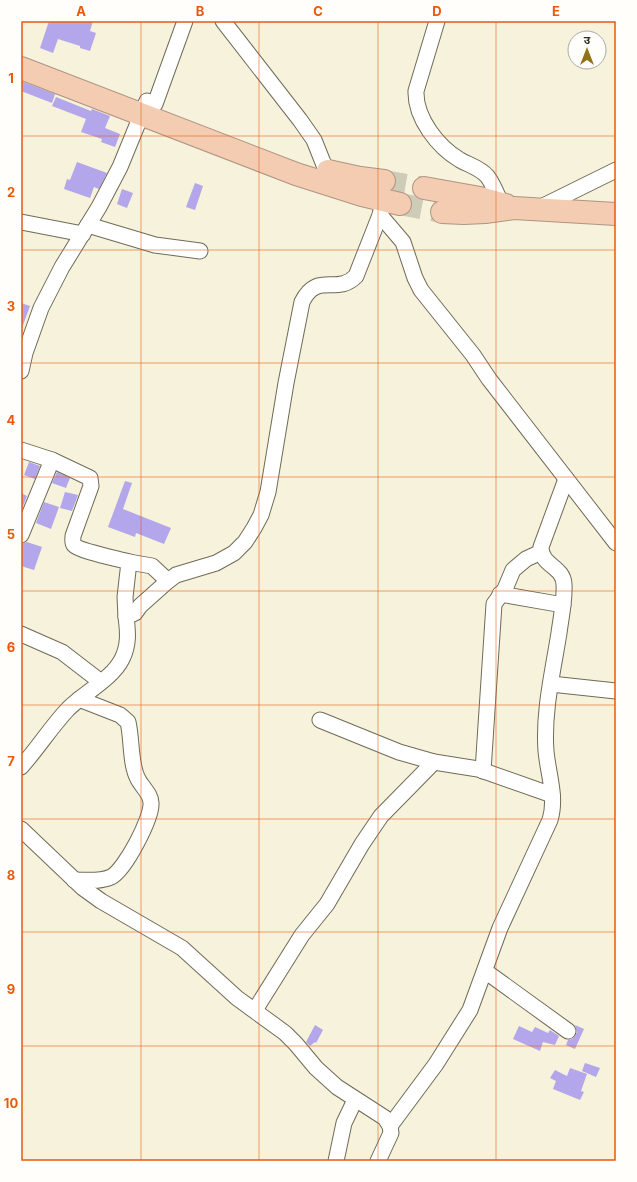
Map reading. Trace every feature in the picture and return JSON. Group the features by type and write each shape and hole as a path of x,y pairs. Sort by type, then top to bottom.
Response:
{"highway":[{"path":"21,53 148,107 296,174 387,200"},
{"path":"21,68 148,107 326,170 360,178 387,200"},
{"path":"424,188 506,207 616,214"},
{"path":"442,212 471,213 506,207"}],"street":[{"path":"223,21 314,140 326,170"},
{"path":"437,21 416,91 418,110 433,135 442,146 451,154 487,176 506,207"},
{"path":"21,371 27,346 41,308 62,267 120,167 148,107 180,22"},
{"path":"537,210 616,170"},
{"path":"387,200 415,278 421,290 473,355 489,379 616,543"},
{"path":"126,617 135,613 140,606 168,581 181,573 216,563 234,553 245,542 254,528 261,515 268,492 286,383 302,302 306,294 315,287 340,285 347,283 356,276 387,200"},
{"path":"21,222 85,229 155,245 200,251"},
{"path":"21,450 52,460 88,476 91,480 91,486 72,540 74,546 129,562 152,566 168,581"},
{"path":"21,535 52,460"},
{"path":"390,1126 436,1064 463,1024 470,1010 508,910 550,820 553,806 545,734 563,605 564,584 562,575 544,560 541,552 542,543 566,479"},
{"path":"483,771 492,609 495,600 505,589 514,570 541,552"},
{"path":"21,767 67,710 101,682 122,660 126,651 128,637 125,597 129,562"},
{"path":"500,594 563,605"},
{"path":"21,634 62,652 101,682"},
{"path":"551,684 616,691"},
{"path":"74,880 104,879 116,874 133,849 149,817 151,804 148,794 136,776 130,744 128,722 120,715 79,699"},
{"path":"320,720 371,742 399,752 434,762 483,771 552,795"},
{"path":"255,1010 302,935 327,904 377,821 389,806 434,762"},
{"path":"21,829 74,880 101,902 182,948 237,998 275,1024 296,1044 327,1079 355,1100 385,1118 390,1126 390,1137 378,1161"},
{"path":"485,971 568,1030"},
{"path":"336,1161 344,1123 355,1100"}],"building":[{"path":"49,21 93,21 90,31 96,33 90,51 58,39 53,53 40,48"},
{"path":"21,81 55,94 52,103 21,91"},
{"path":"56,97 91,111 92,109 110,116 105,128 120,134 115,147 101,142 102,139 81,132 86,119 52,106"},
{"path":"77,162 107,173 99,189 94,187 90,198 64,189 67,179 70,180"},
{"path":"195,183 203,186 195,210 186,207"},
{"path":"122,189 133,193 127,208 117,204"},
{"path":"21,303 30,306 22,328 21,328"},
{"path":"29,462 40,466 35,479 24,475"},
{"path":"57,472 70,478 66,488 52,483"},
{"path":"125,481 132,483 123,509 171,528 164,544 136,533 135,537 108,527"},
{"path":"65,492 78,495 72,511 60,508"},
{"path":"21,493 27,496 21,511"},
{"path":"44,502 59,507 51,529 36,523"},
{"path":"27,542 42,547 34,570 21,566 21,544"},
{"path":"315,1025 323,1030 316,1043 315,1042 310,1046 306,1042"},
{"path":"575,1025 584,1029 575,1049 566,1045 568,1040 572,1039 577,1032"},
{"path":"519,1026 532,1032 535,1027 548,1033 550,1030 559,1036 555,1045 543,1042 540,1051 513,1039"},
{"path":"585,1063 600,1068 596,1077 582,1071"},
{"path":"570,1068 587,1074 581,1091 584,1092 580,1100 553,1089 556,1081 550,1078 555,1070 567,1076"}],"tunnel":[{"path":"384,181 424,188"},
{"path":"400,204 442,212"}]}
